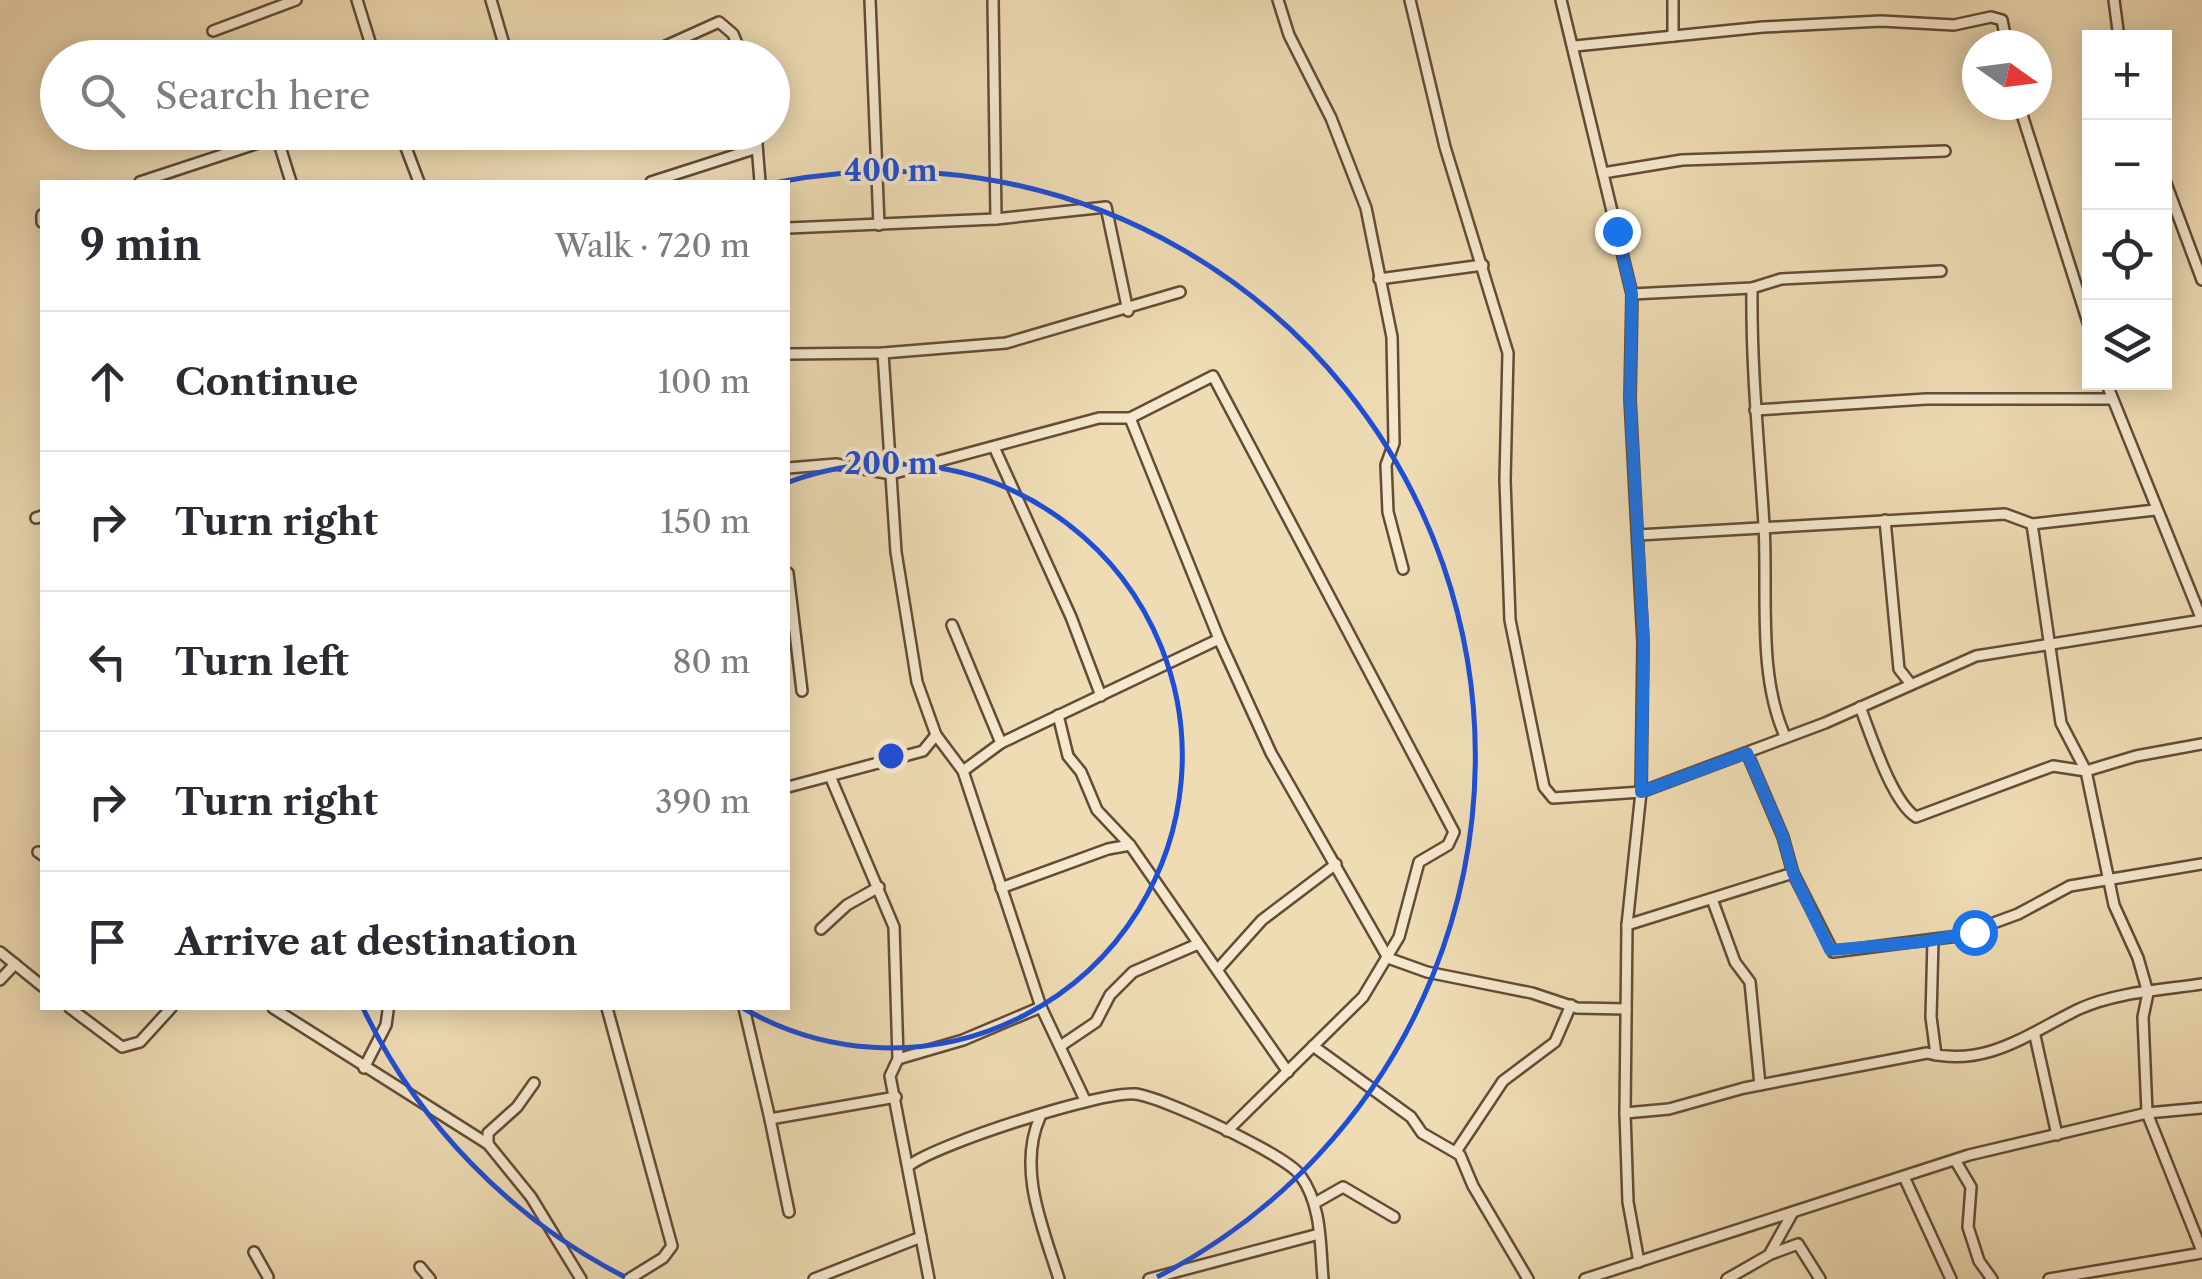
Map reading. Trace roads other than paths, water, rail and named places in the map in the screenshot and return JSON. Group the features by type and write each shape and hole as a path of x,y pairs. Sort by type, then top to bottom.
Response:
{"street":[{"path":"214,30 296,0"},
{"path":"357,0 369,40"},
{"path":"491,0 503,40"},
{"path":"870,0 879,224"},
{"path":"993,0 996,219"},
{"path":"1278,0 1289,35 1331,118 1366,208 1393,357 1394,442 1386,465 1388,512 1403,569"},
{"path":"1410,0 1445,147 1508,353 1504,480 1510,620 1544,787 1553,798 1641,792 1747,753 1976,656 2202,620 2109,390"},
{"path":"1562,0 1632,294 1630,399 1644,643 1641,792 1627,925 1625,1112 1628,1202 1639,1262"},
{"path":"1673,0 1673,36"},
{"path":"2114,0 2118,30"},
{"path":"1575,46 1881,21 1954,25 1991,17 2002,20 2004,30"},
{"path":"678,40 719,22 736,40"},
{"path":"2024,120 2082,304"},
{"path":"146,180 240,150"},
{"path":"281,150 291,180"},
{"path":"407,150 418,180"},
{"path":"657,180 750,150"},
{"path":"756,150 760,180"},
{"path":"1603,173 1682,160 1945,151"},
{"path":"2172,199 2202,280"},
{"path":"790,228 996,219 1106,207 1128,310"},
{"path":"1379,279 1483,266"},
{"path":"1632,294 1752,288 1781,278 1941,270"},
{"path":"1752,288 1750,376 1764,526 1772,684 1776,718 1785,736"},
{"path":"790,354 883,353 1006,342 1180,292"},
{"path":"883,353 896,552 917,682 939,738 963,771 1041,1007 1062,1045 1084,1100"},
{"path":"790,468 836,464 892,474 1099,418 1130,418 1213,376 1454,832 1448,845 1419,862 1399,936 1363,997 1227,1131"},
{"path":"1755,410 1926,399 2112,399"},
{"path":"1130,418 1219,639 1272,753 1388,958 1427,972 1532,992 1571,1005 1626,1009"},
{"path":"994,447 1102,696"},
{"path":"1638,535 2005,514 2032,524 2156,510"},
{"path":"1885,520 1900,669 1910,684"},
{"path":"2032,524 2061,723 2086,771 2108,881 2148,993 2143,1017 2147,1114 2202,1252 2048,1279"},
{"path":"790,590 802,691"},
{"path":"952,625 1001,743"},
{"path":"963,771 1001,743 1219,639"},
{"path":"1860,707 1895,788 1916,817 2053,766 2086,771 2136,756 2202,744"},
{"path":"1058,715 1068,756 1081,772 1098,810 1130,845 1288,1072"},
{"path":"790,786 929,746 939,738"},
{"path":"1747,753 1783,837 1793,873 1833,952 1974,932 2070,886 2202,864"},
{"path":"830,776 894,927 898,1059 890,1076 929,1279"},
{"path":"1001,888 1130,845"},
{"path":"1218,970 1262,920 1336,864"},
{"path":"1627,925 1793,873"},
{"path":"821,929 848,905 879,887"},
{"path":"1712,899 1735,962 1750,982 1760,1085"},
{"path":"1932,940 1931,1017 1936,1055"},
{"path":"1062,1045 1096,1022 1110,995 1133,972 1198,944"},
{"path":"0,952 40,984"},
{"path":"0,980 15,964"},
{"path":"1625,1112 1669,1109 1760,1085 1926,1053 1950,1059 2035,1036 2081,1008 2202,984"},
{"path":"1456,1150 1503,1081 1554,1042 1571,1005"},
{"path":"898,1059 963,1040 1041,1007"},
{"path":"73,1010 122,1047 140,1042 168,1010"},
{"path":"276,1010 488,1144 532,1196 581,1279"},
{"path":"608,1010 672,1246 669,1253 629,1279"},
{"path":"744,1010 789,1212"},
{"path":"364,1068 386,1025 388,1011"},
{"path":"2035,1036 2057,1135"},
{"path":"1314,1046 1412,1117 1422,1133 1456,1150 1528,1279"},
{"path":"488,1144 496,1122 517,1108 534,1082"},
{"path":"910,1165 934,1148 1084,1100 1142,1094 1227,1131 1287,1162 1300,1174 1315,1202 1323,1279"},
{"path":"770,1119 896,1096"},
{"path":"1585,1279 1955,1160 2147,1114 2202,1108"},
{"path":"1040,1117 1030,1157 1037,1208 1059,1279"},
{"path":"1955,1160 1970,1187 1968,1227 1979,1261 1992,1279"},
{"path":"1905,1178 1951,1279"},
{"path":"1315,1202 1343,1187 1394,1216"},
{"path":"1768,1255 1793,1212"},
{"path":"1148,1279 1320,1234"},
{"path":"814,1279 921,1237"},
{"path":"1728,1279 1768,1255 1798,1244 1820,1279"},
{"path":"254,1252 266,1278"},
{"path":"420,1267 430,1279"}]}
